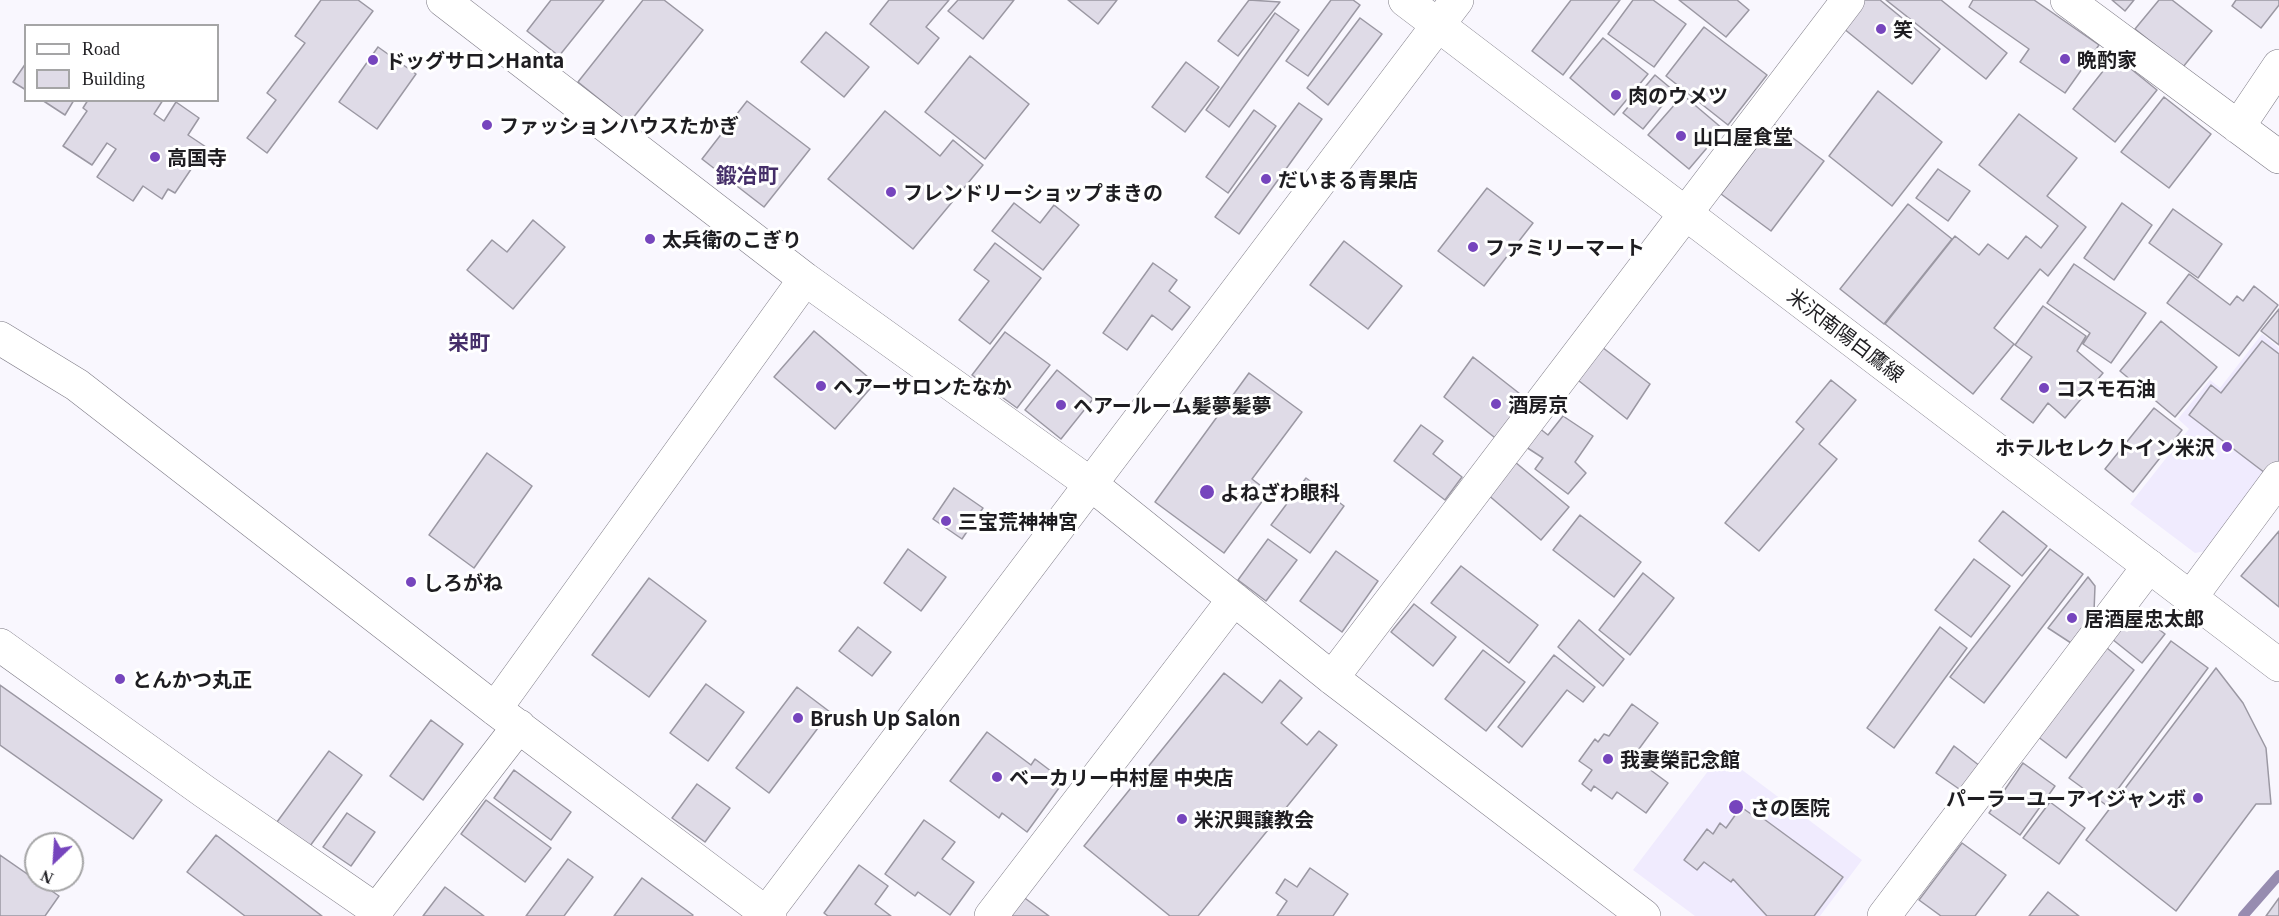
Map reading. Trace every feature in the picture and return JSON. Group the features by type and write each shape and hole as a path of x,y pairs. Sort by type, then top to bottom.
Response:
{"street":[{"path":"443,0 805,279 1092,485 1332,678 1633,913"},
{"name":"米沢南陽白鷹線","path":"1405,0 1447,13 1685,213 2279,665"},
{"path":"1332,678 1848,0"},
{"path":"2067,0 2279,156"},
{"path":"0,338 77,385 767,915 1447,13"},
{"path":"2238,126 2279,66"},
{"path":"0,645 374,913 805,279"},
{"path":"2191,597 2279,478"},
{"path":"1884,916 2149,566"},
{"path":"991,916 1234,599"}],"shaded area":[{"name":"ホテルセレクトイン米沢","path":"2262,334 2279,348 2279,465 2217,549 2195,553 2130,504 2189,429 2178,419 2210,380 2220,388"},
{"name":"さの医院","path":"1721,754 1862,860 1820,916 1695,916 1633,870"}],"building":[{"path":"321,0 358,0 373,11 267,153 247,138 276,100 267,93 305,43 295,36"},
{"path":"551,0 604,0 559,56 527,31"},
{"path":"643,0 664,0 703,30 629,123 578,82"},
{"path":"889,0 949,0 926,27 939,38 918,64 870,24"},
{"path":"958,0 1014,0 983,39 948,11"},
{"path":"1068,0 1117,0 1098,24"},
{"path":"1249,0 1280,2 1238,56 1218,41"},
{"path":"1331,0 1353,0 1360,5 1308,76 1286,61"},
{"path":"1571,0 1620,0 1563,75 1532,51"},
{"path":"1633,0 1653,0 1686,24 1654,67 1608,34"},
{"path":"1679,0 1737,0 1749,10 1726,37"},
{"path":"1857,0 1880,0 1940,49 1912,84 1838,24"},
{"path":"1886,0 1941,0 2007,53 1986,79"},
{"path":"1973,0 2034,0 2099,45 2065,93 2020,62 2029,49 1969,7"},
{"path":"2112,0 2134,0 2125,11"},
{"path":"2159,0 2172,0 2212,31 2183,67 2135,29"},
{"path":"2236,0 2279,0 2279,5 2261,28 2232,6"},
{"path":"1275,13 1299,30 1229,127 1206,110"},
{"path":"1360,18 1382,34 1328,105 1307,88"},
{"path":"1704,27 1767,75 1728,125 1666,76"},
{"path":"826,32 869,67 844,97 801,62"},
{"path":"1603,38 1648,74 1614,115 1570,78"},
{"path":"378,47 416,74 377,129 339,102"},
{"path":"970,56 1029,104 985,159 925,112"},
{"path":"2115,56 2157,90 2115,142 2073,109"},
{"path":"1186,62 1219,87 1185,132 1152,107"},
{"path":"24,66 24,89 13,82"},
{"path":"1655,75 1674,91 1643,129 1623,113"},
{"path":"1878,91 1942,142 1892,206 1829,156"},
{"path":"1683,95 1723,129 1689,169 1648,135"},
{"path":"2164,97 2211,134 2169,188 2121,152"},
{"path":"747,101 810,149 764,207 702,159"},
{"path":"45,102 73,102 65,115"},
{"name":"高国寺","path":"87,102 162,102 154,114 164,121 176,102 199,118 188,135 206,147 175,193 168,189 162,199 143,186 133,201 97,177 116,149 107,143 92,165 63,146 87,111 83,108"},
{"path":"1299,103 1322,119 1239,234 1215,217"},
{"path":"1254,110 1276,126 1228,193 1206,177"},
{"path":"885,111 940,156 953,140 983,165 913,249 828,179"},
{"path":"2019,114 2077,158 2047,196 2086,227 2048,276 2040,269 1994,328 2014,344 1973,394 1885,324 1955,236 1979,255 1988,244 2008,259 2026,236 2041,248 2058,226 1979,165"},
{"path":"1774,124 1824,161 1771,231 1721,194"},
{"path":"1938,169 1970,191 1948,221 1916,198"},
{"path":"1487,188 1533,223 1484,286 1438,251"},
{"path":"1014,203 1040,223 1054,205 1079,225 1043,270 992,231"},
{"path":"2122,203 2152,225 2114,280 2084,258"},
{"path":"1908,204 1952,239 1884,324 1840,289"},
{"path":"2173,209 2222,244 2198,278 2149,243"},
{"path":"533,220 565,247 513,309 467,270 492,240 507,252"},
{"path":"1344,241 1402,286 1368,329 1310,285"},
{"path":"995,243 1041,278 990,344 959,320 989,281 974,270"},
{"path":"1153,263 1177,280 1169,291 1190,307 1172,330 1152,315 1127,350 1103,333"},
{"path":"2074,264 2146,313 2111,363 2083,344 2090,333 2047,303"},
{"path":"2189,274 2230,305 2237,296 2243,301 2254,286 2278,305 2239,356 2167,303"},
{"path":"2043,306 2086,336 2077,351 2103,373 2065,418 2048,403 2033,423 2001,399 2032,357 2015,345"},
{"path":"2279,309 2279,345 2261,331"},
{"path":"2161,321 2217,367 2175,417 2120,371"},
{"path":"814,331 875,383 835,429 774,377"},
{"path":"1005,332 1050,365 1017,408 972,375"},
{"name":"ホテルセレクトイン米沢","path":"2262,341 2279,354 2279,462 2269,476 2189,415 2211,385 2221,393"},
{"path":"1598,344 1650,384 1627,419 1574,377"},
{"path":"1473,357 1529,401 1499,441 1444,397"},
{"path":"1057,370 1093,399 1061,439 1025,410"},
{"path":"1249,373 1302,412 1252,479 1269,492 1224,553 1155,502"},
{"path":"1831,380 1856,400 1819,444 1837,459 1759,551 1725,523 1804,429 1796,422"},
{"path":"2154,408 2182,430 2133,492 2105,469"},
{"path":"1563,416 1593,436 1575,462 1586,473 1568,494 1535,469 1543,458 1526,447 1539,428 1548,435"},
{"path":"1421,425 1443,441 1433,454 1462,477 1445,500 1394,461"},
{"path":"487,453 532,486 474,568 429,535"},
{"path":"1515,462 1569,507 1541,540 1487,494"},
{"path":"1306,478 1344,506 1310,553 1271,525"},
{"path":"954,488 983,508 962,539 933,519"},
{"path":"2003,511 2047,546 2022,576 1979,541"},
{"path":"1580,515 1641,562 1614,597 1553,550"},
{"path":"2279,531 2279,607 2241,576"},
{"path":"1268,539 1297,560 1266,601 1238,580"},
{"path":"908,549 946,577 921,611 884,583"},
{"path":"2050,549 2083,574 1984,703 1950,677"},
{"path":"1336,551 1378,581 1342,632 1300,601"},
{"path":"1974,559 2010,586 1971,637 1935,610"},
{"path":"1461,566 1538,625 1509,663 1431,603"},
{"path":"1643,573 1674,598 1630,655 1599,630"},
{"path":"2088,577 2095,586 2094,612 2071,643 2048,628"},
{"path":"649,578 706,621 649,697 592,655"},
{"path":"1414,604 1456,637 1433,666 1391,632"},
{"path":"2129,607 2165,634 2142,663 2107,635"},
{"path":"1579,620 1624,659 1603,686 1558,647"},
{"path":"858,627 891,652 872,676 839,651"},
{"path":"1940,627 1967,648 1894,748 1867,728"},
{"path":"2171,641 2208,668 2106,805 2069,778"},
{"path":"2102,644 2134,670 2066,758 2033,733"},
{"path":"1483,650 1525,682 1486,731 1445,699"},
{"path":"1554,655 1595,687 1583,702 1567,690 1522,747 1498,727"},
{"path":"2216,668 2243,703 2266,748 2271,804 2256,804 2176,911 2086,840"},
{"path":"1224,673 1262,703 1280,680 1302,698 1281,723 1307,745 1319,731 1337,745 1198,916 1170,916 1084,846"},
{"path":"706,684 744,712 708,761 670,733"},
{"path":"0,685 162,800 133,839 0,745"},
{"path":"797,687 830,712 769,793 736,768"},
{"name":"我妻榮記念館","path":"1632,704 1658,723 1633,757 1668,783 1646,813 1617,792 1612,799 1594,786 1591,791 1582,784 1592,770 1579,761 1595,739 1598,742 1604,734 1609,736"},
{"path":"431,720 463,744 423,800 390,776"},
{"path":"987,732 1031,765 1035,759 1064,781 1027,832 1002,813 999,818 950,781"},
{"path":"1954,746 1980,766 1962,791 1936,773"},
{"path":"329,751 362,775 310,846 277,822"},
{"path":"2023,763 2055,786 2020,835 1989,813"},
{"path":"514,770 571,812 551,840 494,798"},
{"path":"697,784 730,808 705,842 672,818"},
{"path":"486,800 551,848 525,882 461,834"},
{"path":"2050,802 2085,828 2059,864 2023,838"},
{"path":"1741,807 1751,814 1753,811 1843,877 1814,916 1767,916 1733,879 1731,882 1704,862 1697,870 1684,860 1707,829 1713,834 1720,823 1726,828"},
{"path":"347,813 375,832 351,866 323,847"},
{"path":"924,820 955,842 942,859 974,882 950,915 918,892 915,896 885,874"},
{"path":"216,835 322,916 245,916 187,872"},
{"path":"1962,843 2006,875 1975,916 1941,916 1919,900"},
{"path":"0,855 24,872 24,892 53,892 59,896 45,916 0,916"},
{"path":"568,859 593,877 564,916 526,916"},
{"path":"859,865 888,886 875,904 891,916 828,916 824,913"},
{"path":"1310,868 1348,894 1333,916 1277,916 1287,901 1276,893 1285,879 1297,887"},
{"path":"642,878 693,915 614,916"},
{"path":"445,887 484,916 423,916"},
{"path":"2048,892 2079,916 2029,916"},
{"path":"1018,893 1049,916 1001,916"},
{"path":"2279,898 2279,916 2266,916"}],"waterway":[{"path":"2243,916 2279,875"}],"place":[{"name":"笑","path":"1881,29"},
{"name":"晩酌家","path":"2065,59"},
{"name":"ドッグサロンHanta","path":"373,60"},
{"name":"肉のウメツ","path":"1616,95"},
{"name":"ファッションハウスたかぎ","path":"487,125"},
{"name":"山口屋食堂","path":"1681,136"},
{"name":"高国寺","path":"155,157"},
{"name":"だいまる青果店","path":"1266,179"},
{"name":"フレンドリーショップまきの","path":"891,192"},
{"name":"太兵衛のこぎり","path":"650,239"},
{"name":"ファミリーマート","path":"1473,247"},
{"name":"ヘアーサロンたなか","path":"821,386"},
{"name":"コスモ石油","path":"2044,388"},
{"name":"酒房京","path":"1496,404"},
{"name":"ヘアールーム髪夢髪夢","path":"1061,405"},
{"name":"ホテルセレクトイン米沢","path":"2227,447"},
{"name":"よねざわ眼科","path":"1207,492"},
{"name":"三宝荒神神宮","path":"946,521"},
{"name":"しろがね","path":"411,582"},
{"name":"居酒屋忠太郎","path":"2072,618"},
{"name":"とんかつ丸正","path":"120,679"},
{"name":"Brush Up Salon","path":"798,718"},
{"name":"我妻榮記念館","path":"1608,759"},
{"name":"ベーカリー中村屋 中央店","path":"997,777"},
{"name":"パーラーユーアイジャンボ","path":"2198,798"},
{"name":"さの医院","path":"1736,807"},
{"name":"米沢興譲教会","path":"1182,819"}],"district":[{"name":"鍛冶町","path":"747,175"},
{"name":"栄町","path":"469,342"}]}
